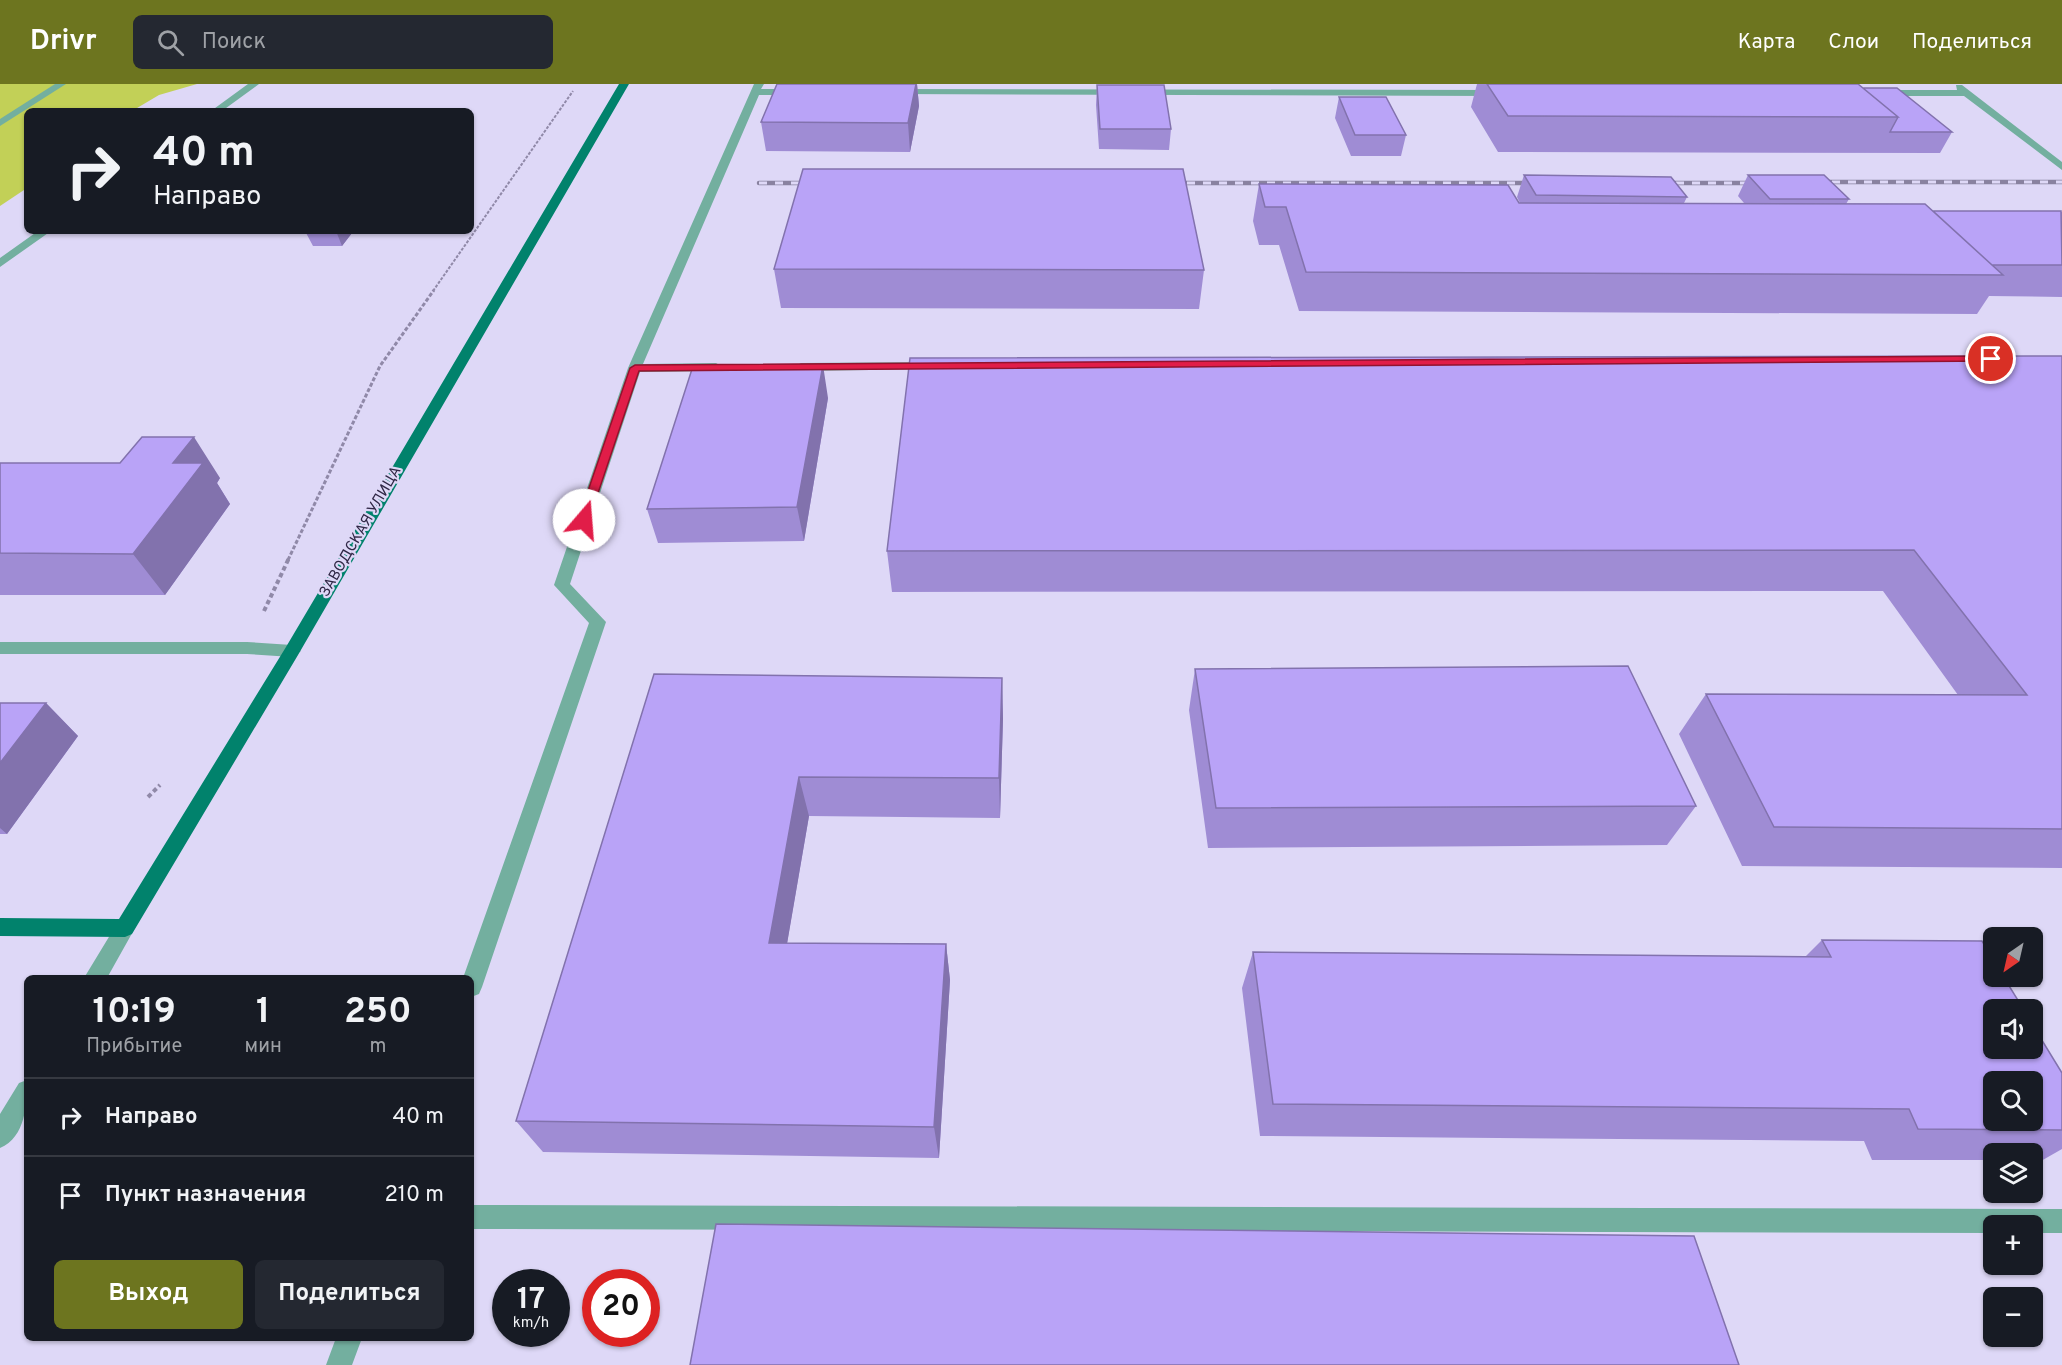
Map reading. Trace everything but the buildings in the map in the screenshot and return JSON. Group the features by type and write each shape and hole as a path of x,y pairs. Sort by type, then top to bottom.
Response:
{"main road":[{"name":"ЗАВОДСКАЯ УЛИЦА","path":"125,928 292,651 624,84"},
{"path":"0,927 125,928"}],"street":[{"path":"0,123 61,84"},
{"path":"220,108 254,84"},
{"path":"1955,84 2062,167"},
{"path":"474,978 598,622 562,585 635,368 758,88 804,92"},
{"path":"888,92 1511,93"},
{"path":"1871,93 1967,93"},
{"path":"0,263 41,234"},
{"path":"791,367 946,366"},
{"path":"635,368 731,367"},
{"path":"0,648 247,648 292,651"},
{"name":"ЗАВОДСКАЯ УЛИЦА","path":"97,975 125,928"},
{"path":"0,1136 24,1096"},
{"path":"474,1217 2062,1221"},
{"path":"339,1365 348,1341"}],"path":[{"path":"474,232 576,87"},
{"path":"247,648 380,366 473,234"},
{"path":"148,797 165,781"}],"green space":[{"path":"0,84 197,84 159,95 137,108 24,108 24,190 0,206"}],"railway":[{"path":"1816,182 2062,182"},
{"path":"759,183 817,183"},
{"path":"1171,183 1537,183"},
{"path":"1660,183 1762,183"}],"route":[{"path":"584,520 635,368 1991,359"}]}
